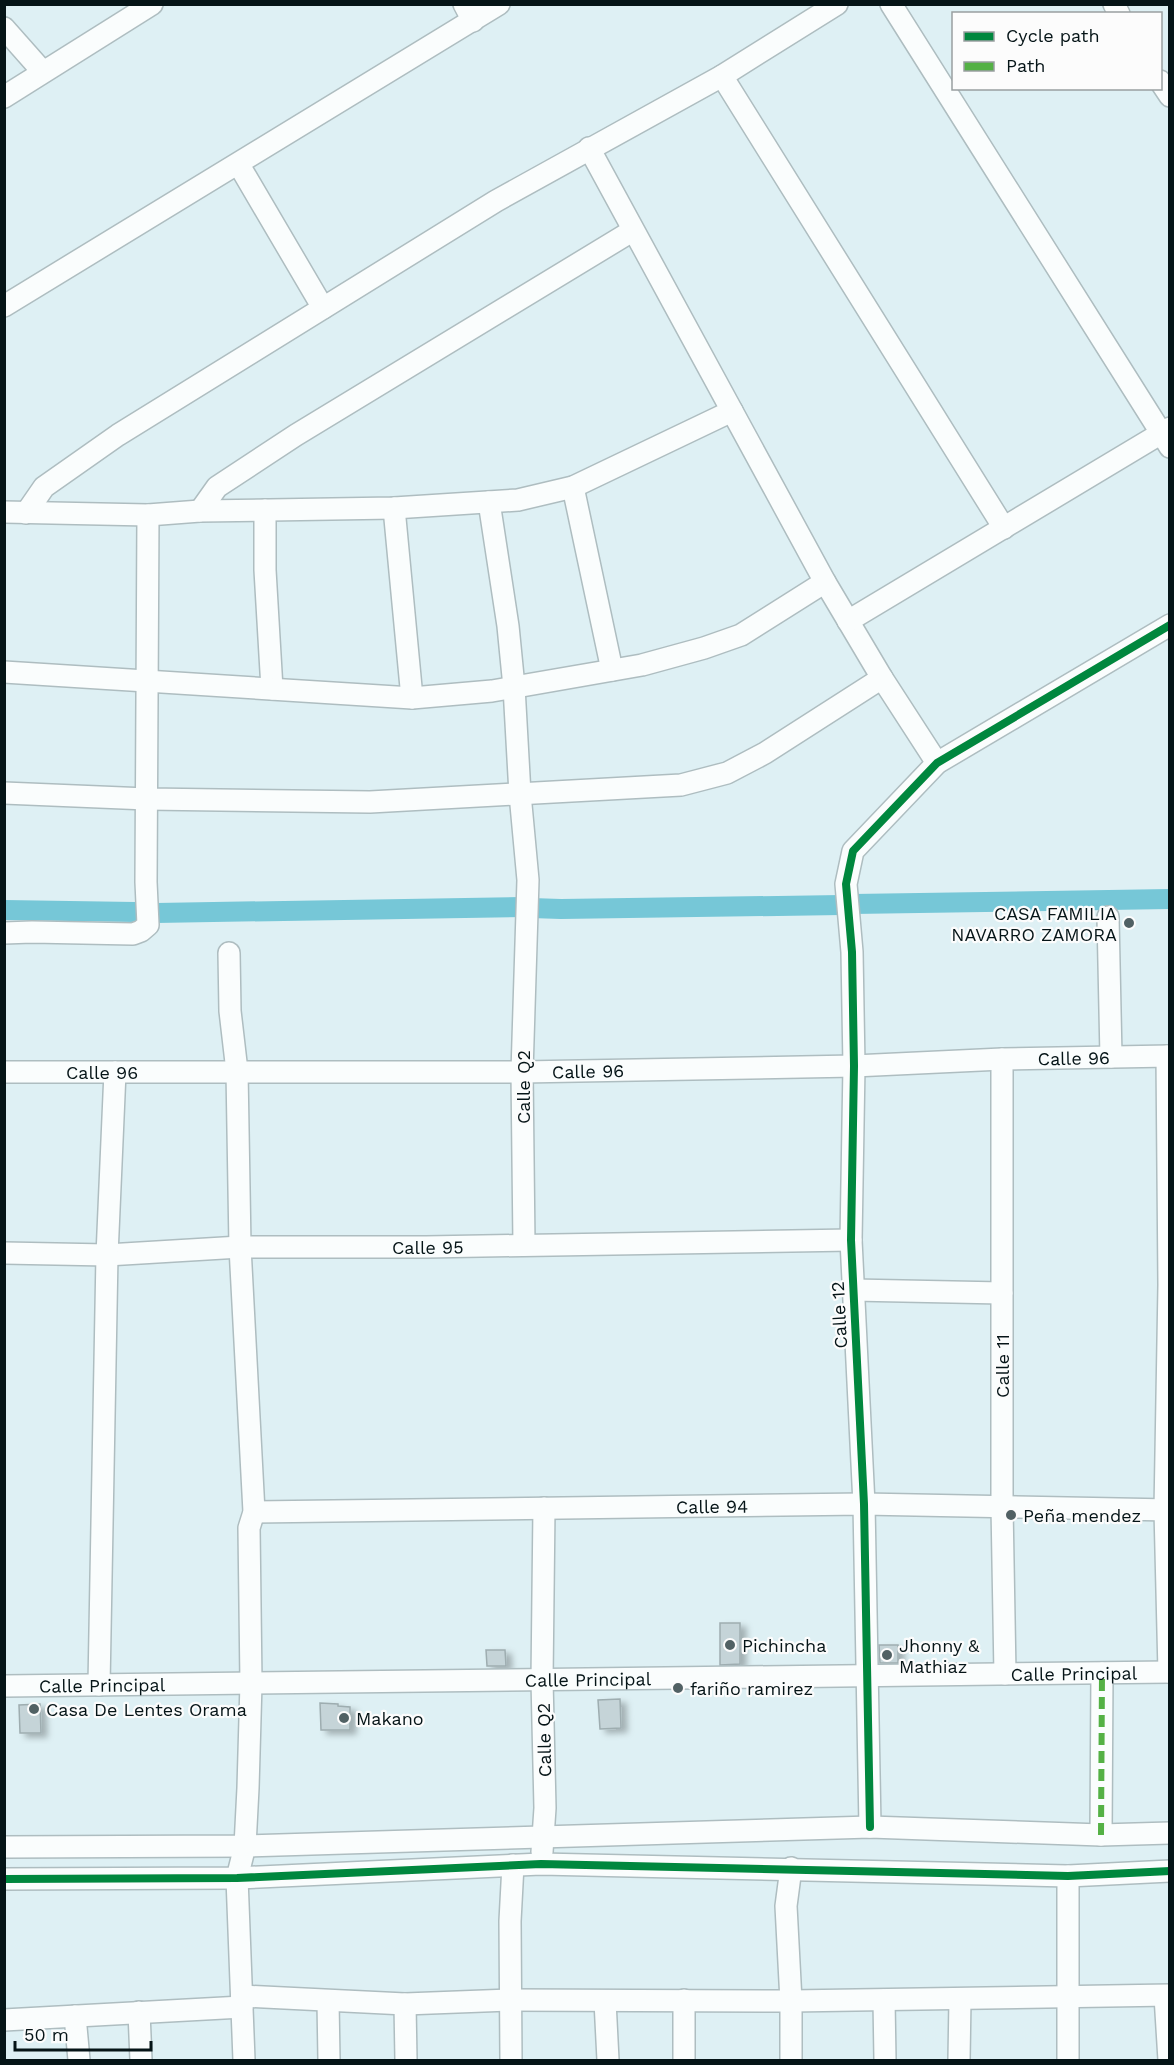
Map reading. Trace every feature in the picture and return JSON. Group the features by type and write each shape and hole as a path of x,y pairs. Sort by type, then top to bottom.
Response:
{"street":[{"path":"4,97 152,4"},
{"path":"4,306 239,165 469,13 499,4"},
{"path":"26,513 45,487 118,435 496,201 722,76 837,4"},
{"path":"848,621 1004,528 1167,436 891,4"},
{"path":"4,28 43,72"},
{"path":"722,76 1004,528"},
{"path":"1162,83 1170,96"},
{"path":"589,148 632,231 825,582 882,678 937,763"},
{"path":"239,165 323,308"},
{"path":"200,511 217,487 296,435 632,231"},
{"path":"4,512 148,515 200,511 394,508 518,500 573,488 732,411"},
{"path":"573,488 612,670"},
{"name":"Calle Q2","path":"489,502 508,626 528,880 522,1072 524,1245"},
{"path":"394,508 412,698"},
{"path":"266,510 265,570 272,689"},
{"path":"4,933 133,934 141,932 148,925 148,515"},
{"path":"4,672 412,698 492,691 663,659 741,634 825,582"},
{"name":"Calle 12","path":"870,1827 864,1504 851,1240 855,1066 852,952 846,884 853,851 937,763 1170,625"},
{"path":"4,793 147,799 370,802 681,784 727,773 765,753 882,678"},
{"path":"1108,917 1111,1057"},
{"path":"229,953 230,1011 237,1071 240,1247 254,1512 249,1528 251,1683 245,1846 237,1878 244,2061"},
{"path":"1168,1056 1169,1672"},
{"name":"Calle 96","path":"4,1072 522,1072 855,1066 1002,1059 1168,1056"},
{"name":"Calle 11","path":"1002,1059 1002,1506 1005,1674"},
{"path":"99,1685 107,1255 115,1072"},
{"name":"Calle 95","path":"4,1254 107,1255 240,1247 426,1247 851,1240"},
{"path":"853,1290 1002,1293"},
{"name":"Calle 94","path":"254,1512 864,1504 1167,1510"},
{"name":"Calle Q2","path":"541,1864 545,1808 542,1680 544,1508"},
{"name":"Calle Principal","path":"4,1686 1169,1672"},
{"path":"1101,1835 1102,1673"},
{"path":"4,1847 245,1846 870,1827 1101,1835 1170,1833"},
{"path":"4,1879 237,1878 541,1864 1068,1876 1170,1871"},
{"path":"511,2061 510,1921 513,1865"},
{"path":"791,1868 786,1906 791,2001 791,2061"},
{"path":"1068,1876 1068,2061"},
{"path":"4,2020 139,2012 242,2002 328,2001 405,2004 510,2000 791,2001 1167,1996 1169,2061"},
{"path":"959,2061 960,1999"},
{"path":"684,2000 684,2061"},
{"path":"884,2000 885,2061"},
{"path":"328,2001 329,2061"},
{"path":"605,2001 608,2061"},
{"path":"405,2004 406,2061"},
{"path":"139,2012 141,2061"},
{"path":"75,2016 79,2061"}],"building":[{"name":"Pichincha","path":"720,1623 740,1623 740,1664 720,1665"},
{"name":"Jhonny & Mathiaz","path":"879,1645 898,1645 898,1663 880,1663"},
{"path":"486,1650 505,1650 506,1666 487,1666"},
{"path":"620,1699 621,1728 600,1729 598,1700"},
{"path":"320,1703 350,1707 350,1730 321,1730"},
{"path":"40,1704 41,1733 20,1733 19,1705"}],"waterway":[{"path":"853,904 1170,899"},
{"path":"531,908 841,905"},
{"path":"156,913 522,907"},
{"path":"4,910 135,912"}],"marked path":[{"path":"1101,1835 1102,1673"}],"cycle path":[{"path":"870,1827 864,1504 851,1240 854,1066 852,952 846,884 853,851 937,763 1170,625"},
{"path":"4,1879 237,1878 541,1864 1068,1876 1170,1871"}],"place":[{"name":"CASA FAMILIA NAVARRO ZAMORA","path":"1129,923"},
{"name":"Peña mendez","path":"1011,1515"},
{"name":"Pichincha","path":"730,1645"},
{"name":"Jhonny & Mathiaz","path":"887,1655"},
{"name":"fariño ramirez","path":"678,1688"},
{"name":"Casa De Lentes Orama","path":"34,1709"},
{"name":"Makano","path":"344,1718"}]}
